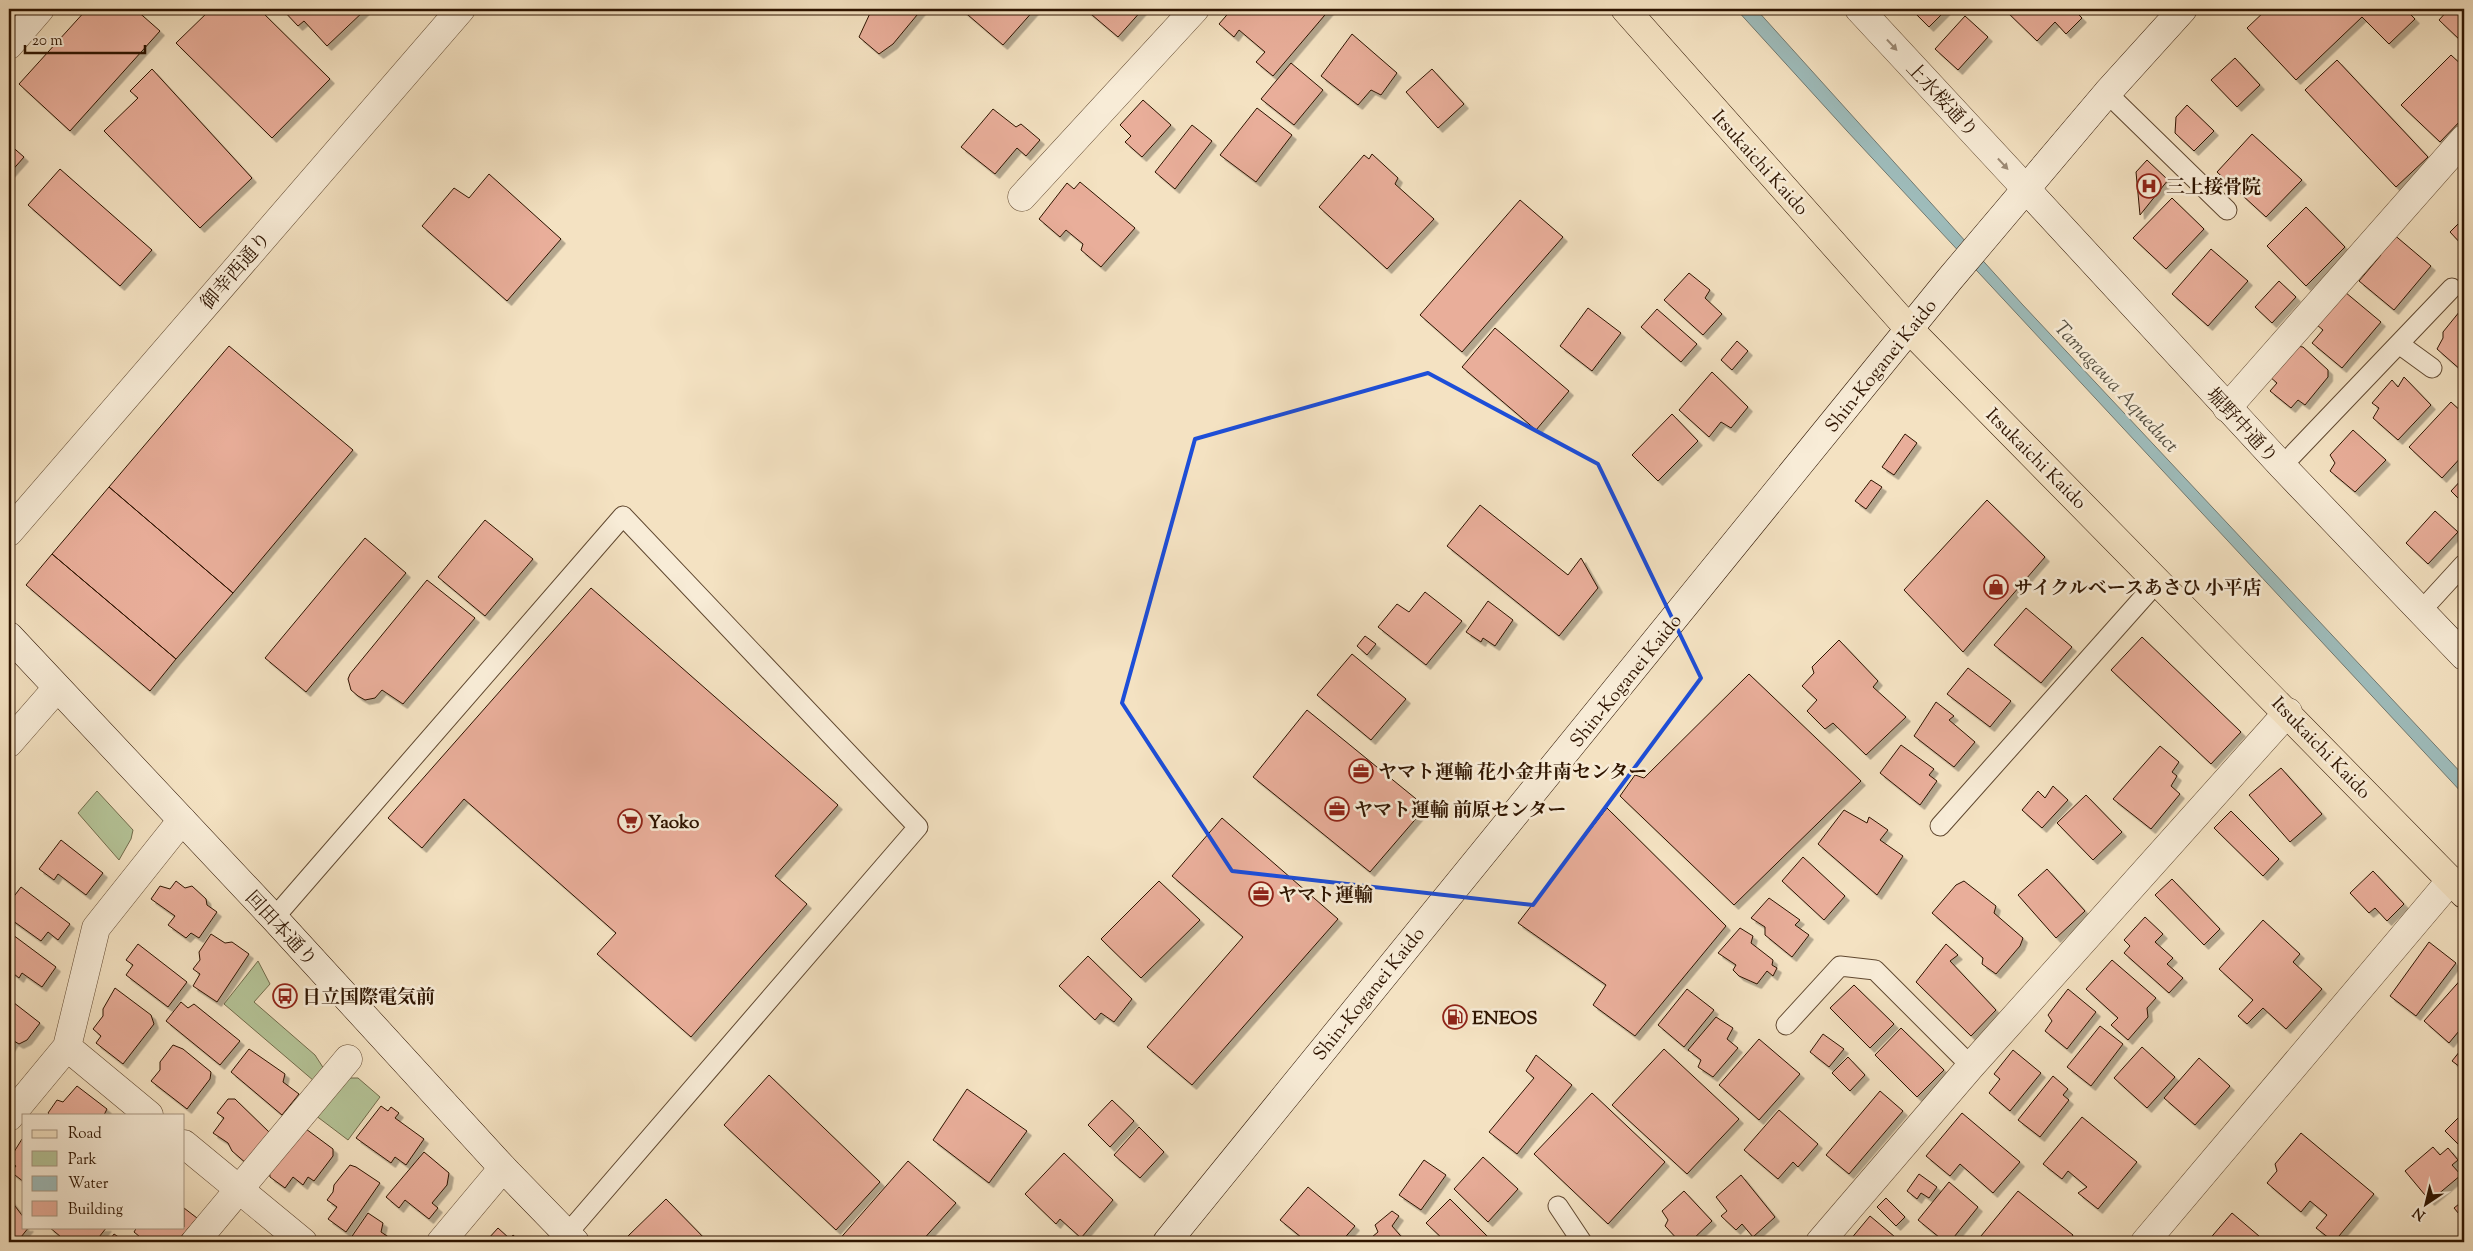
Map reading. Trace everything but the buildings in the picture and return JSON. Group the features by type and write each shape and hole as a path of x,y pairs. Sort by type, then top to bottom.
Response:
{"main road":[{"name":"Itsukaichi Kaido","path":"1625,9 1909,328 2458,887"}],"street":[{"path":"9,45 40,9"},
{"name":"御幸西通り","path":"9,532 461,9"},
{"path":"1022,196 1195,9"},
{"name":"上水桜通り","path":"1859,9 2027,190"},
{"path":"2027,190 2107,93 2184,9"},
{"path":"2227,408 2464,139"},
{"name":"Shin-Koganei Kaido","path":"1167,1242 1909,328 2027,190"},
{"name":"堀野中通り","path":"2027,190 2227,408 2464,656"},
{"name":"回田本通り","path":"9,636 274,918 503,1168 571,1238"},
{"path":"9,743 57,688"},
{"path":"1820,1242 1971,1066 2288,712"},
{"path":"9,1117 67,1047 96,928 182,820"},
{"path":"2145,1242 2458,887"},
{"path":"67,1047 148,1114"},
{"path":"195,1242 348,1059"},
{"path":"185,1145 302,1242"},
{"path":"441,1242 503,1168"}],"lane":[{"path":"2107,93 2227,210"},
{"path":"2282,466 2452,288"},
{"path":"2398,344 2432,368"},
{"path":"274,918 623,516 918,827 571,1238"},
{"path":"2421,611 2464,564"},
{"path":"1940,826 2158,581"},
{"path":"1786,1025 1840,966 1875,970 1971,1066"},
{"path":"1558,1206 1582,1242"}],"highlighted area":[{"path":"1428,373 1598,464 1701,678 1533,905 1232,871 1122,703 1195,439"}],"green space":[{"path":"97,791 133,830 131,839 119,860 78,813"},
{"path":"258,961 270,984 254,1002 315,1055 324,1069 314,1081 224,1004"},
{"path":"345,1078 358,1078 380,1097 348,1140 315,1115"}],"water":[{"path":"1736,9 1756,9 2022,304 2464,776 2464,795 1847,131"}],"place":[{"name":"三上接骨院","path":"2149,186"},
{"name":"サイクルベースあさひ 小平店","path":"1996,587"},
{"name":"ヤマト運輸 花小金井南センター","path":"1361,771"},
{"name":"ヤマト運輸 前原センター","path":"1337,809"},
{"name":"Yaoko","path":"630,821"},
{"name":"ヤマト運輸","path":"1261,894"},
{"name":"日立国際電気前","path":"285,996"},
{"name":"ENEOS","path":"1455,1017"}],"water label":[{"name":"Tamagawa Aqueduct","path":"2117,386"}]}
